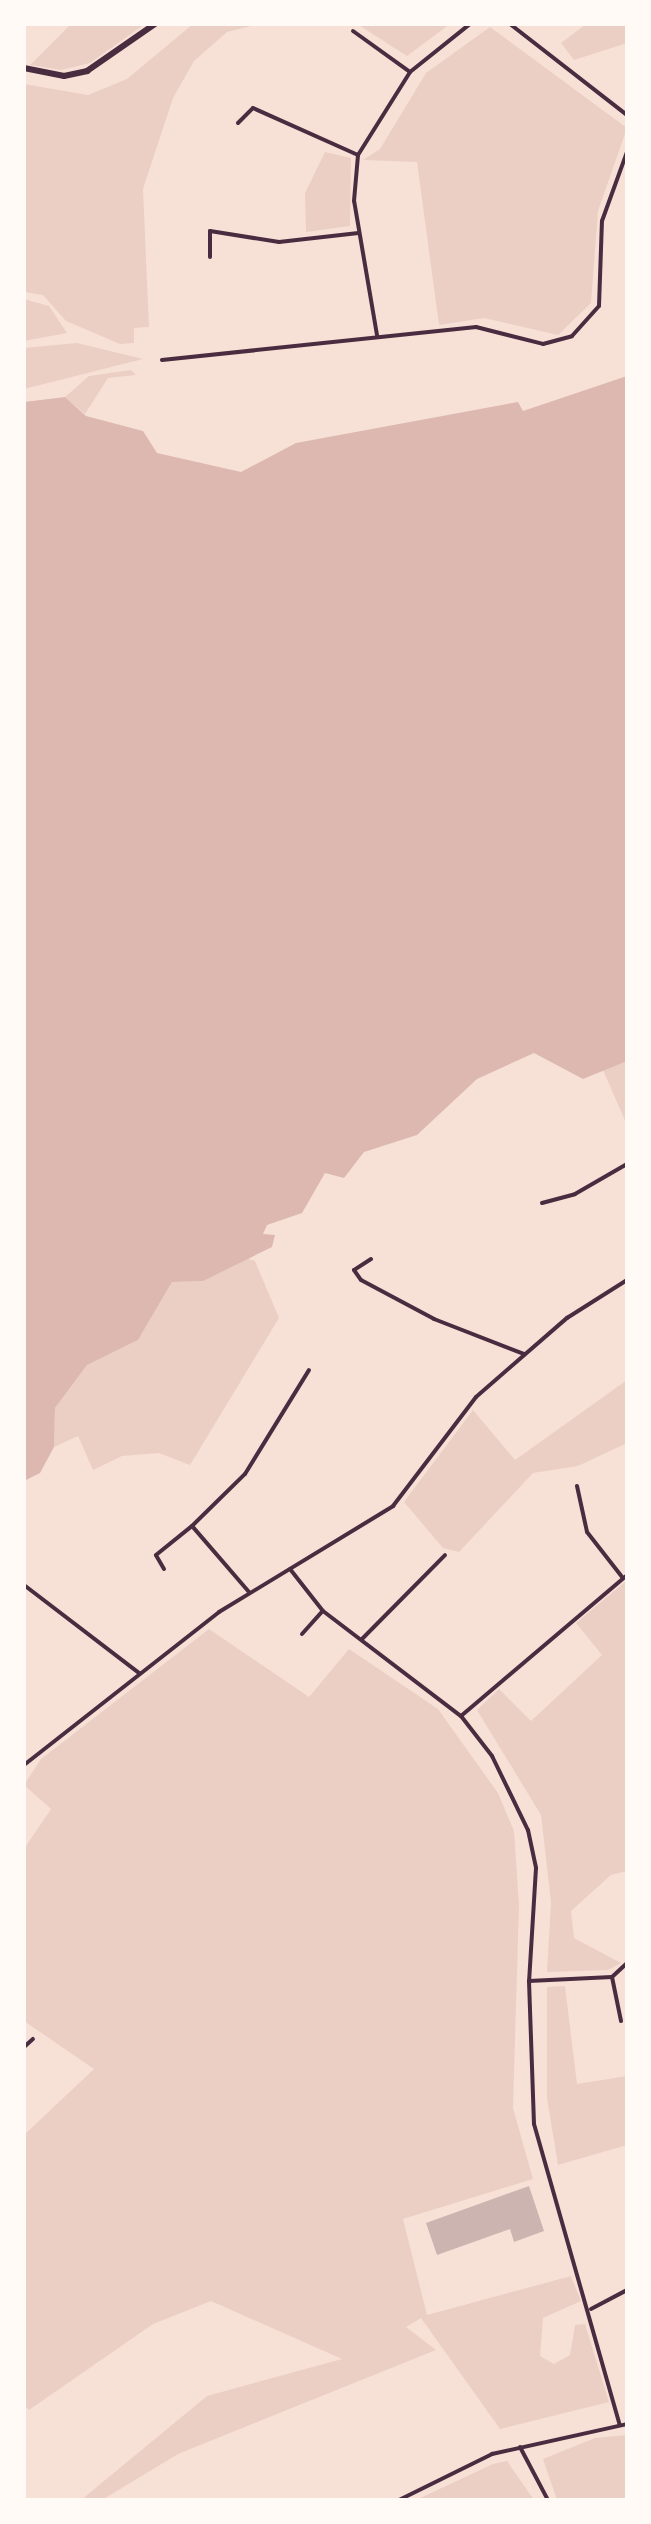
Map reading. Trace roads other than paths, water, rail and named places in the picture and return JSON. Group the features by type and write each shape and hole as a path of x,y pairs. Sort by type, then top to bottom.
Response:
{"street":[{"path":"24,68 64,76 87,71 155,24"},
{"path":"377,335 358,233 358,155 410,72 470,24"},
{"path":"510,24 627,115"},
{"path":"353,31 410,72"},
{"path":"238,123 253,108 358,155"},
{"path":"162,360 377,335 488,329 543,344 572,336 599,306 602,221 627,152"},
{"path":"210,257 210,231 279,242 358,233"},
{"path":"542,1203 575,1194 627,1164"},
{"path":"371,1259 354,1270 361,1280 434,1319 524,1354"},
{"path":"25,1762 249,1592 411,1490 452,1420 524,1354 627,1280"},
{"path":"164,1569 156,1555 192,1526 245,1474 309,1370"},
{"path":"461,1716 625,1577 587,1532 577,1486"},
{"path":"192,1526 249,1592"},
{"path":"362,1639 445,1555"},
{"path":"290,1569 323,1611 461,1716 492,1756 528,1830 536,1868 529,1981 534,2124 591,2309 620,2425"},
{"path":"24,1585 139,1673"},
{"path":"302,1634 323,1611"},
{"path":"529,1981 612,1977 627,1963"},
{"path":"612,1977 621,2021"},
{"path":"24,2047 33,2039"},
{"path":"591,2309 627,2290"},
{"path":"399,2500 444,2473 520,2447 627,2424"},
{"path":"520,2447 548,2500"}]}
